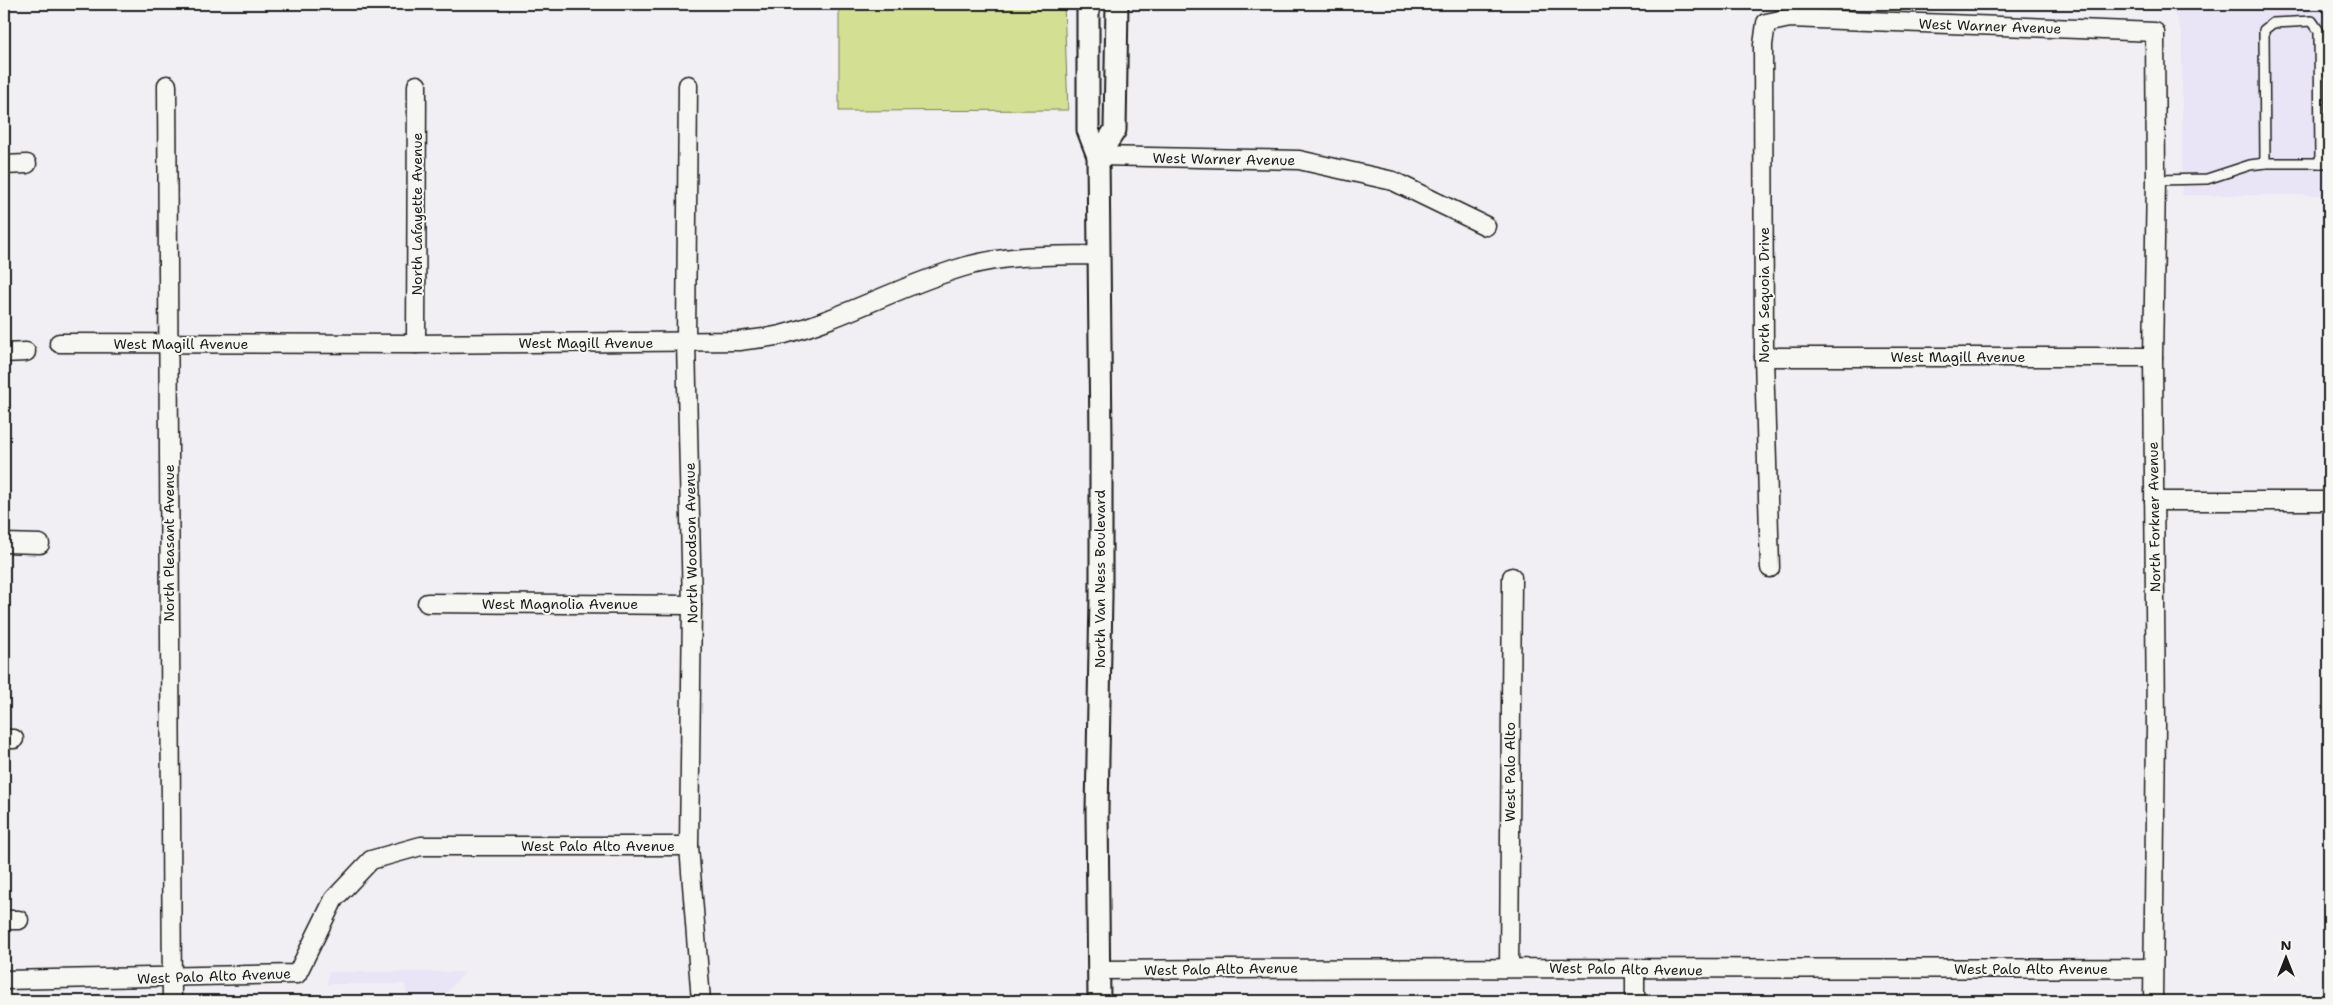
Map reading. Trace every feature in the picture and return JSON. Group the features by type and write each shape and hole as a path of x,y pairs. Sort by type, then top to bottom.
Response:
{"street":[{"name":"North Van Ness Boulevard","path":"1088,4 1088,130 1098,156 1101,596 1097,811 1099,1001"},
{"path":"1098,156 1115,130 1117,4"},
{"name":"West Warner Avenue","path":"1766,23 1790,18 2155,32"},
{"name":"North Sequoia Drive","path":"1766,23 1763,45 1764,358 1770,568"},
{"name":"North Forkner Avenue","path":"2153,1001 2156,726 2153,357 2156,180 2155,32"},
{"name":"North Pleasant Avenue","path":"167,85 172,1001"},
{"name":"North Lafayette Avenue","path":"416,344 417,85"},
{"name":"North Woodson Avenue","path":"688,85 686,342 692,605 688,846 701,1001"},
{"name":"West Warner Avenue","path":"1098,156 1299,160 1393,181 1486,226"},
{"path":"4,165 28,164"},
{"name":"West Magill Avenue","path":"59,343 167,345 740,341 779,335 812,325 930,278 967,266 1029,256 1099,255"},
{"path":"4,353 26,352"},
{"name":"West Magill Avenue","path":"1764,358 2153,357"},
{"path":"2154,501 2329,501"},
{"path":"4,543 40,544"},
{"name":"West Palo Alto","path":"1509,967 1512,577"},
{"name":"West Magnolia Avenue","path":"427,603 692,605"},
{"name":"West Palo Alto Avenue","path":"4,980 297,974 334,898 365,866 371,860 421,846 688,846"},
{"name":"West Palo Alto Avenue","path":"1099,970 1509,967 1635,969 2153,968"},
{"path":"1635,969 1635,1001"}],"lane":[{"path":"2156,180 2206,179 2250,165 2265,163 2325,163 2319,31 2312,21 2273,23 2264,30 2265,163"}],"shaded area":[{"path":"2162,4 2329,4 2329,195 2182,195 2182,33 2175,15"},
{"path":"329,972 465,972 439,1001 407,1001 405,984 327,984"}],"green space":[{"path":"839,4 1064,4 1068,110 839,111"}]}
